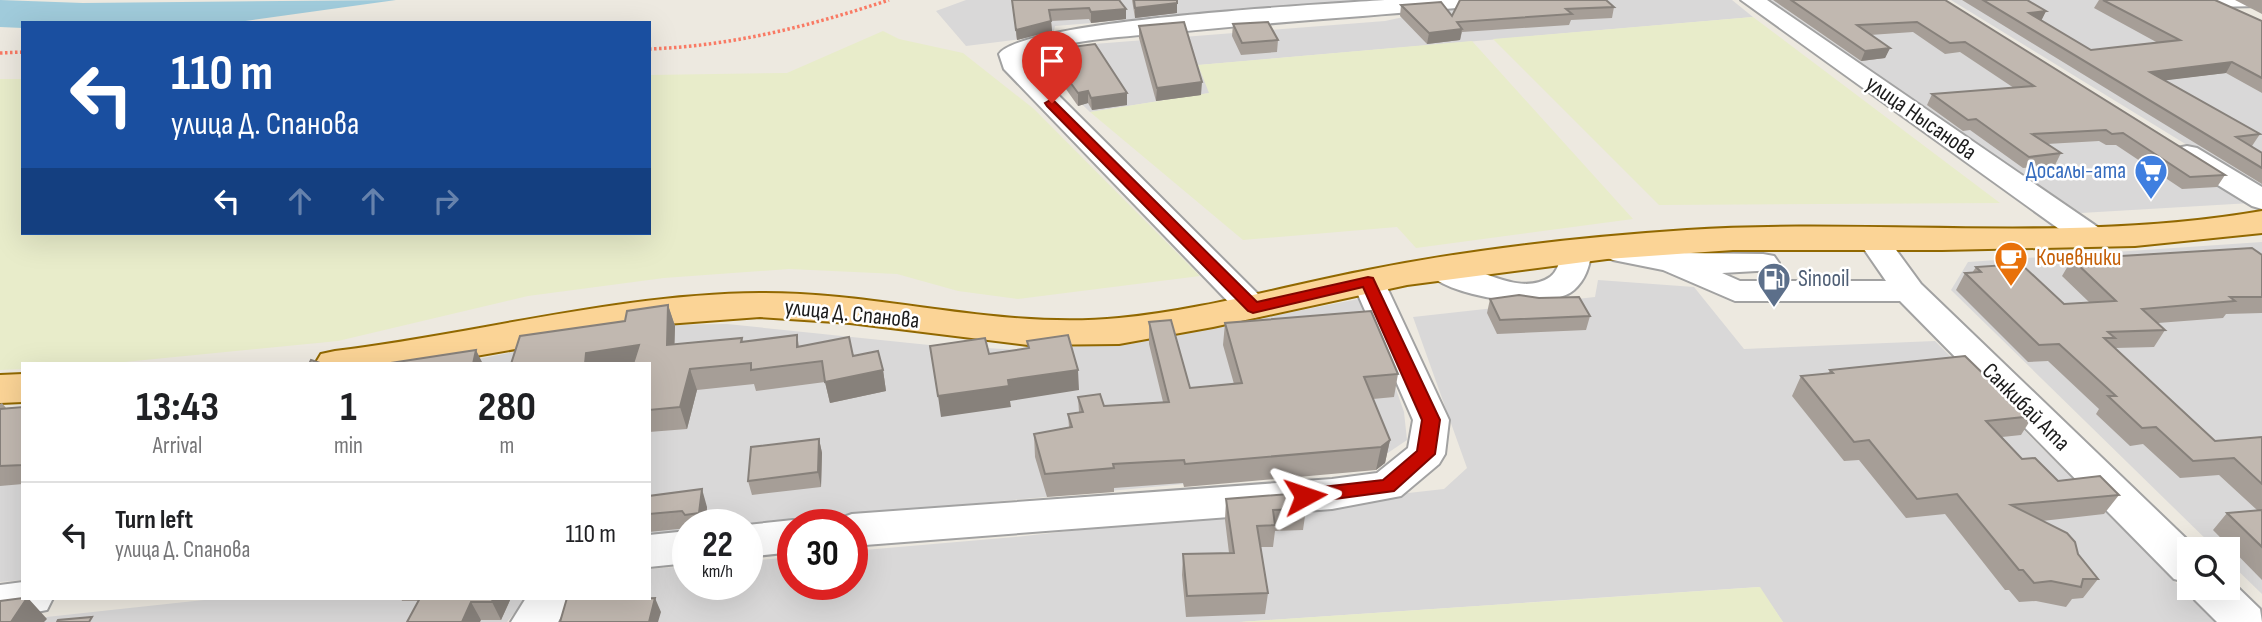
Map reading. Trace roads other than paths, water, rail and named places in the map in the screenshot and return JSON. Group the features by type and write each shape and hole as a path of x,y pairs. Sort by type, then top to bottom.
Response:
{"main road":[{"name":"улица Д. Спанова","path":"348,362 667,311 734,307 855,309 983,330 1053,336 1121,330 1253,308 1368,281 1591,248 1752,250 1872,239 2091,237 2180,232 2262,222"},
{"path":"0,389 21,388"}],"street":[{"path":"1253,308 1013,64 1011,54 1015,49 1032,43 1115,30 1360,5 1468,0"},
{"name":"улица Нысанова","path":"1752,0 2091,237"},
{"path":"2213,1 2256,10"},
{"path":"2170,144 2262,200"},
{"name":"Санкибай Ата","path":"1872,239 1909,291 2177,555"},
{"path":"1591,248 1675,264 1735,291 1909,291"},
{"path":"1675,264 1752,250 1799,291"},
{"path":"868,529 1332,494 1387,486 1426,454 1431,420 1368,281"},
{"path":"651,551 672,549"},
{"path":"0,602 21,599"},
{"path":"533,622 550,600"},
{"path":"2222,600 2245,622"}],"water":[{"path":"0,0 83,3 396,0 245,21 21,21 21,28 0,27"}],"place":[{"name":"Досалы-ата","path":"2151,201"},
{"name":"Кочевники","path":"2011,288"},
{"name":"Sinooil","path":"1774,309"}]}
